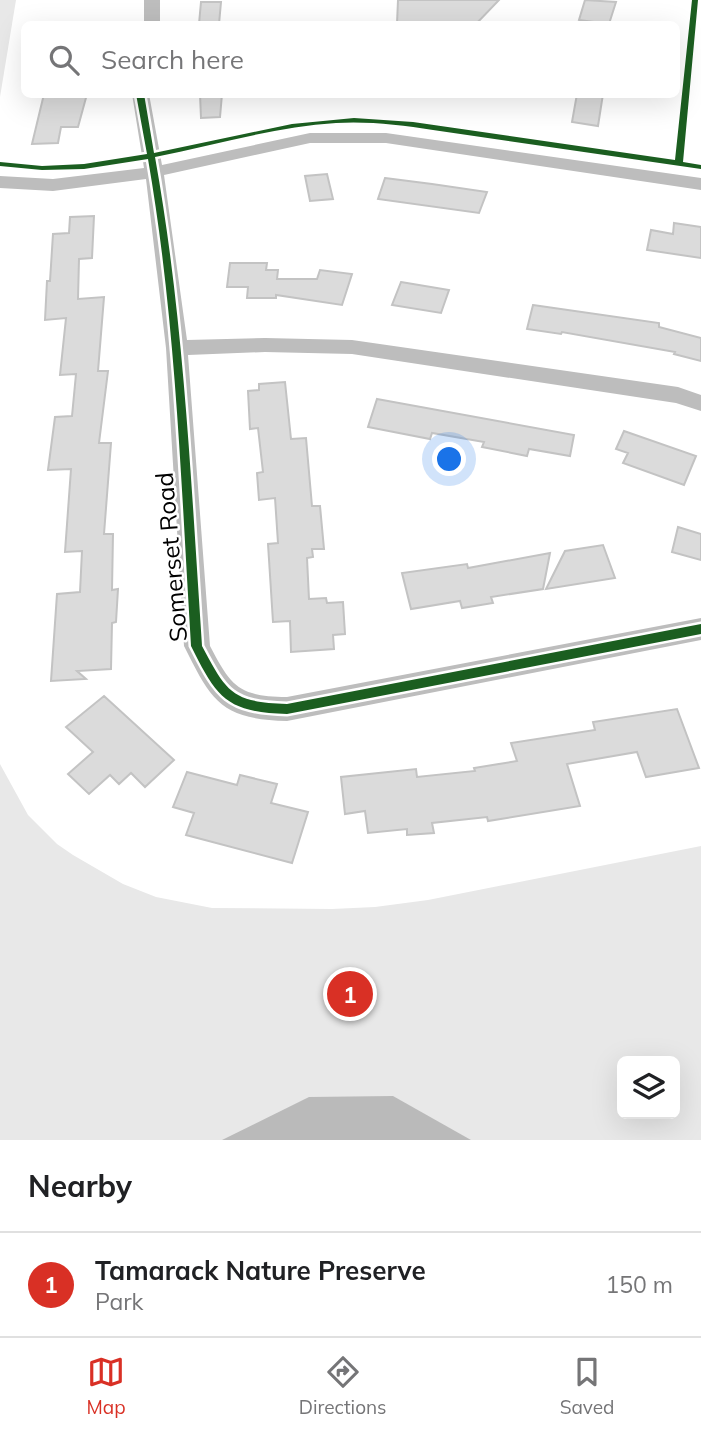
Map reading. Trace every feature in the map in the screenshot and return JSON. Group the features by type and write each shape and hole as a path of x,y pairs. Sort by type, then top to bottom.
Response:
{"street":[{"path":"152,0 152,21"},
{"name":"Somerset Road","path":"141,98 154,172 177,348 197,646 218,687 236,701 261,709 287,709 701,629"},
{"path":"0,182 53,185 154,172 310,138 347,137 386,138 701,184"},
{"path":"177,348 265,345 352,347 626,387 701,403"}],"shaded area":[{"path":"0,0 16,0 0,97"},
{"path":"0,764 28,815 57,844 73,855 123,884 156,897 212,908 375,907 428,900 701,846 701,1140 0,1140"},
{"path":"393,1096 471,1140 222,1140 309,1097"}],"building":[{"path":"398,0 499,0 479,21 397,21"},
{"path":"585,0 616,2 610,21 579,20"},
{"path":"201,2 221,2 219,21 199,21"},
{"path":"43,98 86,98 78,127 61,127 58,143 32,144"},
{"path":"200,98 222,98 220,117 201,118"},
{"path":"576,98 602,98 598,126 572,122"},
{"path":"327,174 333,199 310,201 305,176"},
{"path":"385,178 487,192 479,213 378,199"},
{"path":"94,216 92,258 79,259 78,299 104,297 98,371 108,371 99,443 111,443 104,534 113,534 112,590 118,589 116,622 112,623 111,669 77,671 86,679 51,681 57,594 80,592 82,551 65,552 71,469 48,470 55,417 72,416 76,374 60,375 66,318 45,320 47,281 50,281 53,234 69,233 70,217"},
{"path":"674,223 701,227 701,258 647,250 651,230 673,234"},
{"path":"230,263 267,263 266,270 278,270 277,279 317,279 320,270 352,274 342,305 276,295 276,298 247,298 248,287 227,287"},
{"path":"401,282 449,290 441,313 392,305"},
{"path":"533,305 659,323 659,327 701,338 701,361 674,354 675,352 562,332 527,329"},
{"path":"285,382 291,439 306,438 312,506 320,506 324,549 312,549 313,557 307,558 309,599 326,598 327,603 343,602 345,634 333,635 334,649 291,652 290,621 273,622 268,544 278,543 275,498 259,500 257,473 263,472 258,428 250,429 248,391 259,390 259,384"},
{"path":"377,399 574,435 570,456 529,449 527,456 482,447 484,442 432,433 430,439 368,427"},
{"path":"624,431 696,456 684,485 623,463 628,453 616,449"},
{"path":"678,527 701,534 701,560 672,552"},
{"path":"603,545 615,578 546,589 565,551"},
{"path":"550,553 543,589 491,597 493,603 462,608 460,601 411,609 402,573 467,564 468,568"},
{"path":"104,696 174,760 145,787 131,773 119,784 110,775 89,794 68,774 93,752 66,727"},
{"path":"677,709 699,768 646,777 637,752 567,764 580,806 488,821 487,817 432,823 434,833 407,835 407,829 368,833 365,811 345,814 341,777 416,769 417,777 475,771 474,768 517,761 511,743 595,730 593,722"},
{"path":"187,772 237,785 240,775 277,784 271,803 308,812 292,863 186,835 194,813 173,807"}],"cycle path":[{"path":"679,164 695,0"},
{"path":"141,98 160,206 177,348 197,646 213,677 229,696 252,706 287,709 701,629"},
{"path":"0,164 42,168 126,161 292,126 354,120 433,127 701,167"}],"place":[{"name":"Tamarack Nature Preserve","path":"350,994"}]}
